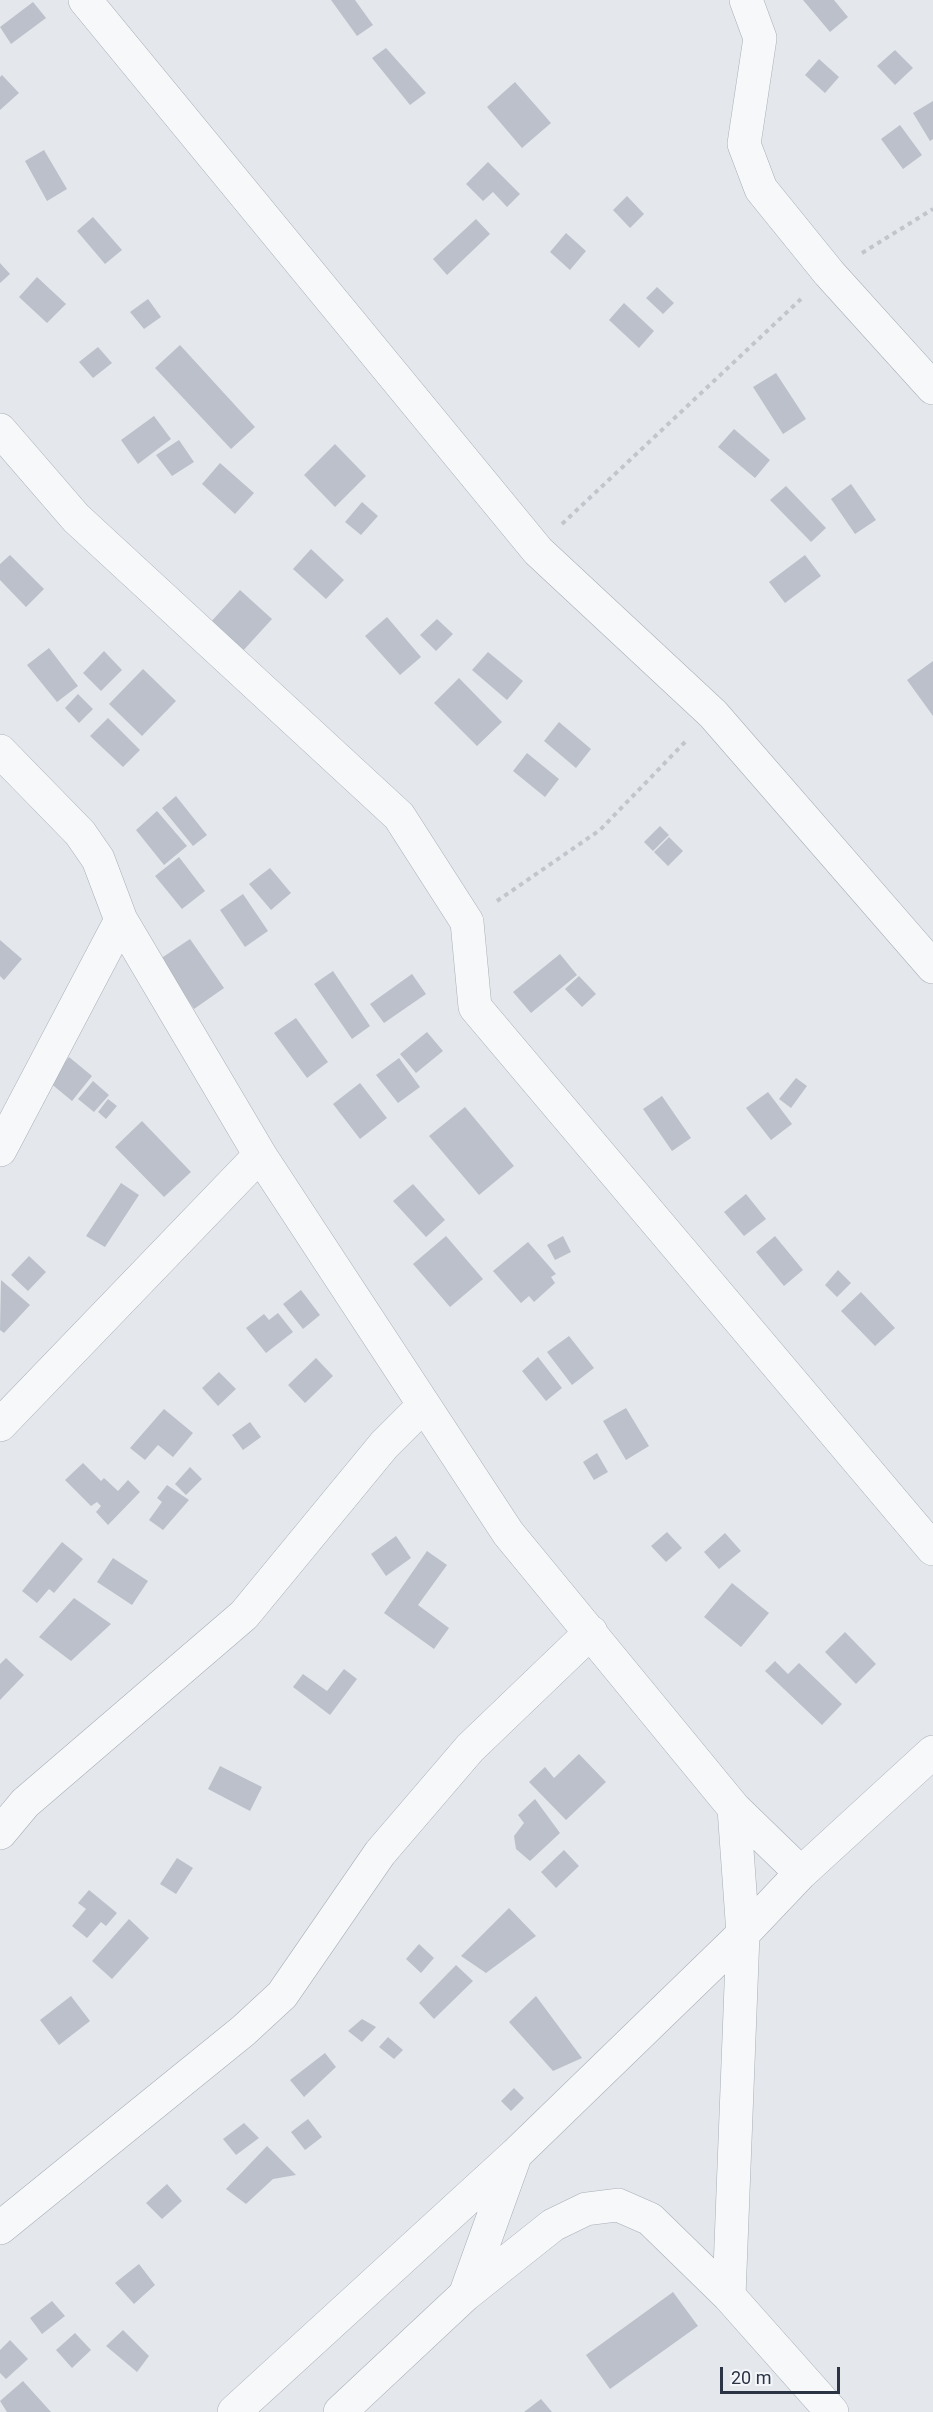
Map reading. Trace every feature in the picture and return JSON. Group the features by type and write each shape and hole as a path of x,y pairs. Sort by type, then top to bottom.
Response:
{"street":[{"path":"85,0 538,551 713,714 933,967"},
{"path":"746,0 760,38 744,144 761,189 829,273 933,388"},
{"path":"0,430 76,519 399,816 467,922 475,1007 933,1549"},
{"path":"0,751 80,833 98,859 121,920 260,1155 508,1533 734,1808 801,1873"},
{"path":"0,1150 121,920"},
{"path":"0,1425 260,1155"},
{"path":"0,1833 25,1803 244,1615 384,1445 424,1405"},
{"path":"0,2228 243,2031 282,1995 380,1853 470,1748 591,1632"},
{"path":"234,2412 516,2154 743,1934 801,1873 933,1752"},
{"path":"729,2296 743,1934 734,1808"},
{"path":"465,2295 516,2154"},
{"path":"340,2412 465,2295 553,2225 586,2209 618,2205 650,2219 729,2296 832,2412"}],"path":[{"path":"538,551 564,522 829,273 933,209"},
{"path":"467,922 600,830 713,714"}],"building":[{"path":"331,0 355,0 373,25 357,36"},
{"path":"803,0 834,0 848,17 830,32"},
{"path":"33,2 46,18 11,44 0,27"},
{"path":"386,48 426,93 410,105 372,58"},
{"path":"895,50 913,68 895,85 877,66"},
{"path":"819,59 839,77 825,93 805,75"},
{"path":"2,75 19,93 0,110 0,77"},
{"path":"515,82 551,123 522,148 487,107"},
{"path":"933,101 933,139 930,141 913,113"},
{"path":"900,125 922,155 903,169 881,139"},
{"path":"44,150 67,189 47,201 25,161"},
{"path":"488,162 520,194 507,207 493,192 483,201 466,184"},
{"path":"627,196 644,214 630,228 613,210"},
{"path":"93,217 122,250 105,264 77,231"},
{"path":"476,219 490,234 447,275 433,259"},
{"path":"566,233 586,251 570,270 550,252"},
{"path":"0,263 10,274 0,283"},
{"path":"37,277 66,304 47,323 19,297"},
{"path":"657,287 674,303 663,314 646,298"},
{"path":"148,299 161,317 144,329 130,312"},
{"path":"624,303 654,331 639,348 609,320"},
{"path":"180,345 255,427 231,449 155,368"},
{"path":"98,347 112,363 93,378 79,362"},
{"path":"776,373 806,419 783,434 753,387"},
{"path":"154,416 171,439 138,464 121,440"},
{"path":"734,429 770,460 755,478 718,447"},
{"path":"179,440 194,462 172,476 156,455"},
{"path":"335,444 366,476 335,507 304,475"},
{"path":"220,463 254,493 235,514 202,484"},
{"path":"851,484 876,520 855,534 831,499"},
{"path":"786,486 826,528 811,542 770,500"},
{"path":"362,502 378,516 361,535 345,522"},
{"path":"311,549 344,580 326,599 293,569"},
{"path":"10,555 44,589 26,607 0,580 0,564"},
{"path":"805,555 821,576 785,603 769,582"},
{"path":"240,590 272,619 241,653 209,624"},
{"path":"387,617 421,657 400,675 365,636"},
{"path":"437,619 453,634 436,651 420,635"},
{"path":"49,648 78,686 57,702 27,665"},
{"path":"104,651 122,670 101,691 83,673"},
{"path":"488,652 523,681 507,700 472,670"},
{"path":"933,661 933,716 907,680"},
{"path":"143,669 176,701 142,736 109,704"},
{"path":"459,678 502,722 477,746 434,703"},
{"path":"78,694 93,709 79,723 65,708"},
{"path":"108,718 140,750 123,767 90,736"},
{"path":"559,722 591,749 576,768 544,741"},
{"path":"527,753 559,779 545,797 513,771"},
{"path":"176,796 207,835 193,846 162,808"},
{"path":"157,811 187,846 164,865 136,830"},
{"path":"660,826 669,835 653,851 644,842"},
{"path":"669,837 683,851 668,866 654,852"},
{"path":"179,857 205,891 182,909 155,876"},
{"path":"270,868 291,893 271,910 249,884"},
{"path":"243,894 268,931 245,947 220,910"},
{"path":"190,939 224,988 194,1009 160,959"},
{"path":"0,940 22,959 4,980 0,976"},
{"path":"560,954 577,975 531,1013 513,992"},
{"path":"333,971 370,1026 352,1039 314,984"},
{"path":"412,974 426,994 384,1023 370,1004"},
{"path":"579,976 596,994 582,1007 565,989"},
{"path":"296,1018 328,1062 307,1078 274,1033"},
{"path":"427,1032 443,1051 416,1073 400,1054"},
{"path":"69,1057 92,1076 72,1101 49,1082"},
{"path":"399,1058 420,1087 398,1103 376,1075"},
{"path":"796,1078 807,1086 791,1108 779,1099"},
{"path":"93,1081 109,1095 94,1112 78,1099"},
{"path":"360,1083 387,1118 360,1139 333,1104"},
{"path":"768,1092 792,1124 771,1140 746,1108"},
{"path":"662,1096 691,1138 672,1151 643,1109"},
{"path":"108,1099 117,1106 106,1119 98,1112"},
{"path":"465,1107 514,1166 479,1195 429,1136"},
{"path":"142,1121 191,1172 164,1197 115,1147"},
{"path":"121,1183 139,1195 105,1247 86,1236"},
{"path":"413,1184 445,1220 426,1237 393,1201"},
{"path":"746,1194 766,1219 744,1236 724,1212"},
{"path":"446,1236 483,1279 450,1307 413,1264"},
{"path":"563,1236 571,1252 555,1260 547,1245"},
{"path":"775,1236 803,1270 784,1286 756,1252"},
{"path":"528,1242 556,1274 551,1277 555,1283 534,1302 529,1296 521,1303 493,1271"},
{"path":"29,1256 46,1272 28,1291 11,1275"},
{"path":"838,1270 851,1283 837,1297 825,1285"},
{"path":"1,1280 30,1305 4,1333 0,1330"},
{"path":"301,1290 320,1315 303,1329 283,1304"},
{"path":"861,1292 895,1328 875,1346 841,1311"},
{"path":"278,1313 293,1332 266,1353 246,1328 264,1314 269,1320"},
{"path":"569,1336 594,1368 572,1385 547,1352"},
{"path":"538,1357 562,1388 546,1401 522,1371"},
{"path":"316,1358 333,1376 305,1403 288,1385"},
{"path":"219,1372 236,1389 218,1406 202,1388"},
{"path":"626,1408 649,1446 626,1460 603,1421"},
{"path":"164,1409 193,1433 173,1457 158,1445 145,1460 130,1448"},
{"path":"250,1422 261,1437 243,1450 232,1435"},
{"path":"597,1453 608,1472 594,1480 583,1462"},
{"path":"83,1463 101,1481 104,1478 118,1491 128,1480 140,1492 108,1525 96,1512 101,1506 97,1502 91,1506 65,1480"},
{"path":"190,1467 202,1479 186,1495 175,1484"},
{"path":"167,1485 189,1500 163,1530 149,1520 162,1502 157,1498"},
{"path":"667,1532 682,1548 666,1562 651,1546"},
{"path":"725,1533 741,1551 719,1569 704,1552"},
{"path":"396,1536 411,1558 386,1576 371,1554"},
{"path":"62,1542 83,1559 54,1593 49,1589 37,1603 22,1591"},
{"path":"427,1551 447,1565 418,1605 449,1628 434,1649 384,1613"},
{"path":"113,1558 148,1581 132,1605 97,1582"},
{"path":"732,1583 769,1613 741,1647 704,1617"},
{"path":"74,1598 111,1624 71,1661 39,1637"},
{"path":"845,1632 876,1664 856,1684 825,1652"},
{"path":"6,1658 24,1675 0,1700 0,1664"},
{"path":"775,1661 788,1674 799,1663 842,1704 822,1725 765,1671"},
{"path":"344,1669 357,1679 330,1715 293,1687 303,1674 327,1691"},
{"path":"579,1754 606,1782 566,1820 529,1782 545,1767 554,1778"},
{"path":"220,1766 262,1787 250,1811 208,1789"},
{"path":"535,1799 560,1833 530,1861 516,1849 514,1836 524,1823 518,1815"},
{"path":"564,1850 579,1866 556,1888 541,1872"},
{"path":"177,1858 193,1868 176,1894 160,1884"},
{"path":"89,1890 117,1913 106,1926 101,1922 87,1938 72,1926 86,1909 78,1903"},
{"path":"509,1908 536,1936 486,1973 461,1956"},
{"path":"129,1919 149,1938 112,1979 92,1961"},
{"path":"419,1944 434,1958 421,1973 406,1959"},
{"path":"456,1965 473,1981 434,2019 419,2003"},
{"path":"71,1996 90,2021 59,2045 40,2020"},
{"path":"536,1996 582,2058 553,2071 509,2022"},
{"path":"362,2019 376,2027 362,2042 348,2031"},
{"path":"388,2037 403,2050 394,2059 379,2047"},
{"path":"325,2053 336,2067 304,2097 290,2080"},
{"path":"514,2088 524,2098 511,2111 501,2101"},
{"path":"308,2119 322,2137 305,2150 291,2132"},
{"path":"244,2123 259,2138 236,2155 223,2139"},
{"path":"267,2146 296,2175 273,2179 246,2204 226,2189"},
{"path":"167,2184 182,2201 162,2219 146,2203"},
{"path":"139,2264 155,2285 134,2304 115,2283"},
{"path":"673,2292 698,2326 610,2389 586,2355"},
{"path":"52,2301 65,2316 42,2334 30,2318"},
{"path":"123,2330 149,2356 137,2372 106,2346"},
{"path":"75,2333 91,2350 72,2368 56,2350"},
{"path":"10,2340 28,2359 6,2379 0,2373 0,2350"},
{"path":"23,2381 51,2412 7,2412 0,2401"},
{"path":"541,2399 552,2412 524,2412"}]}
